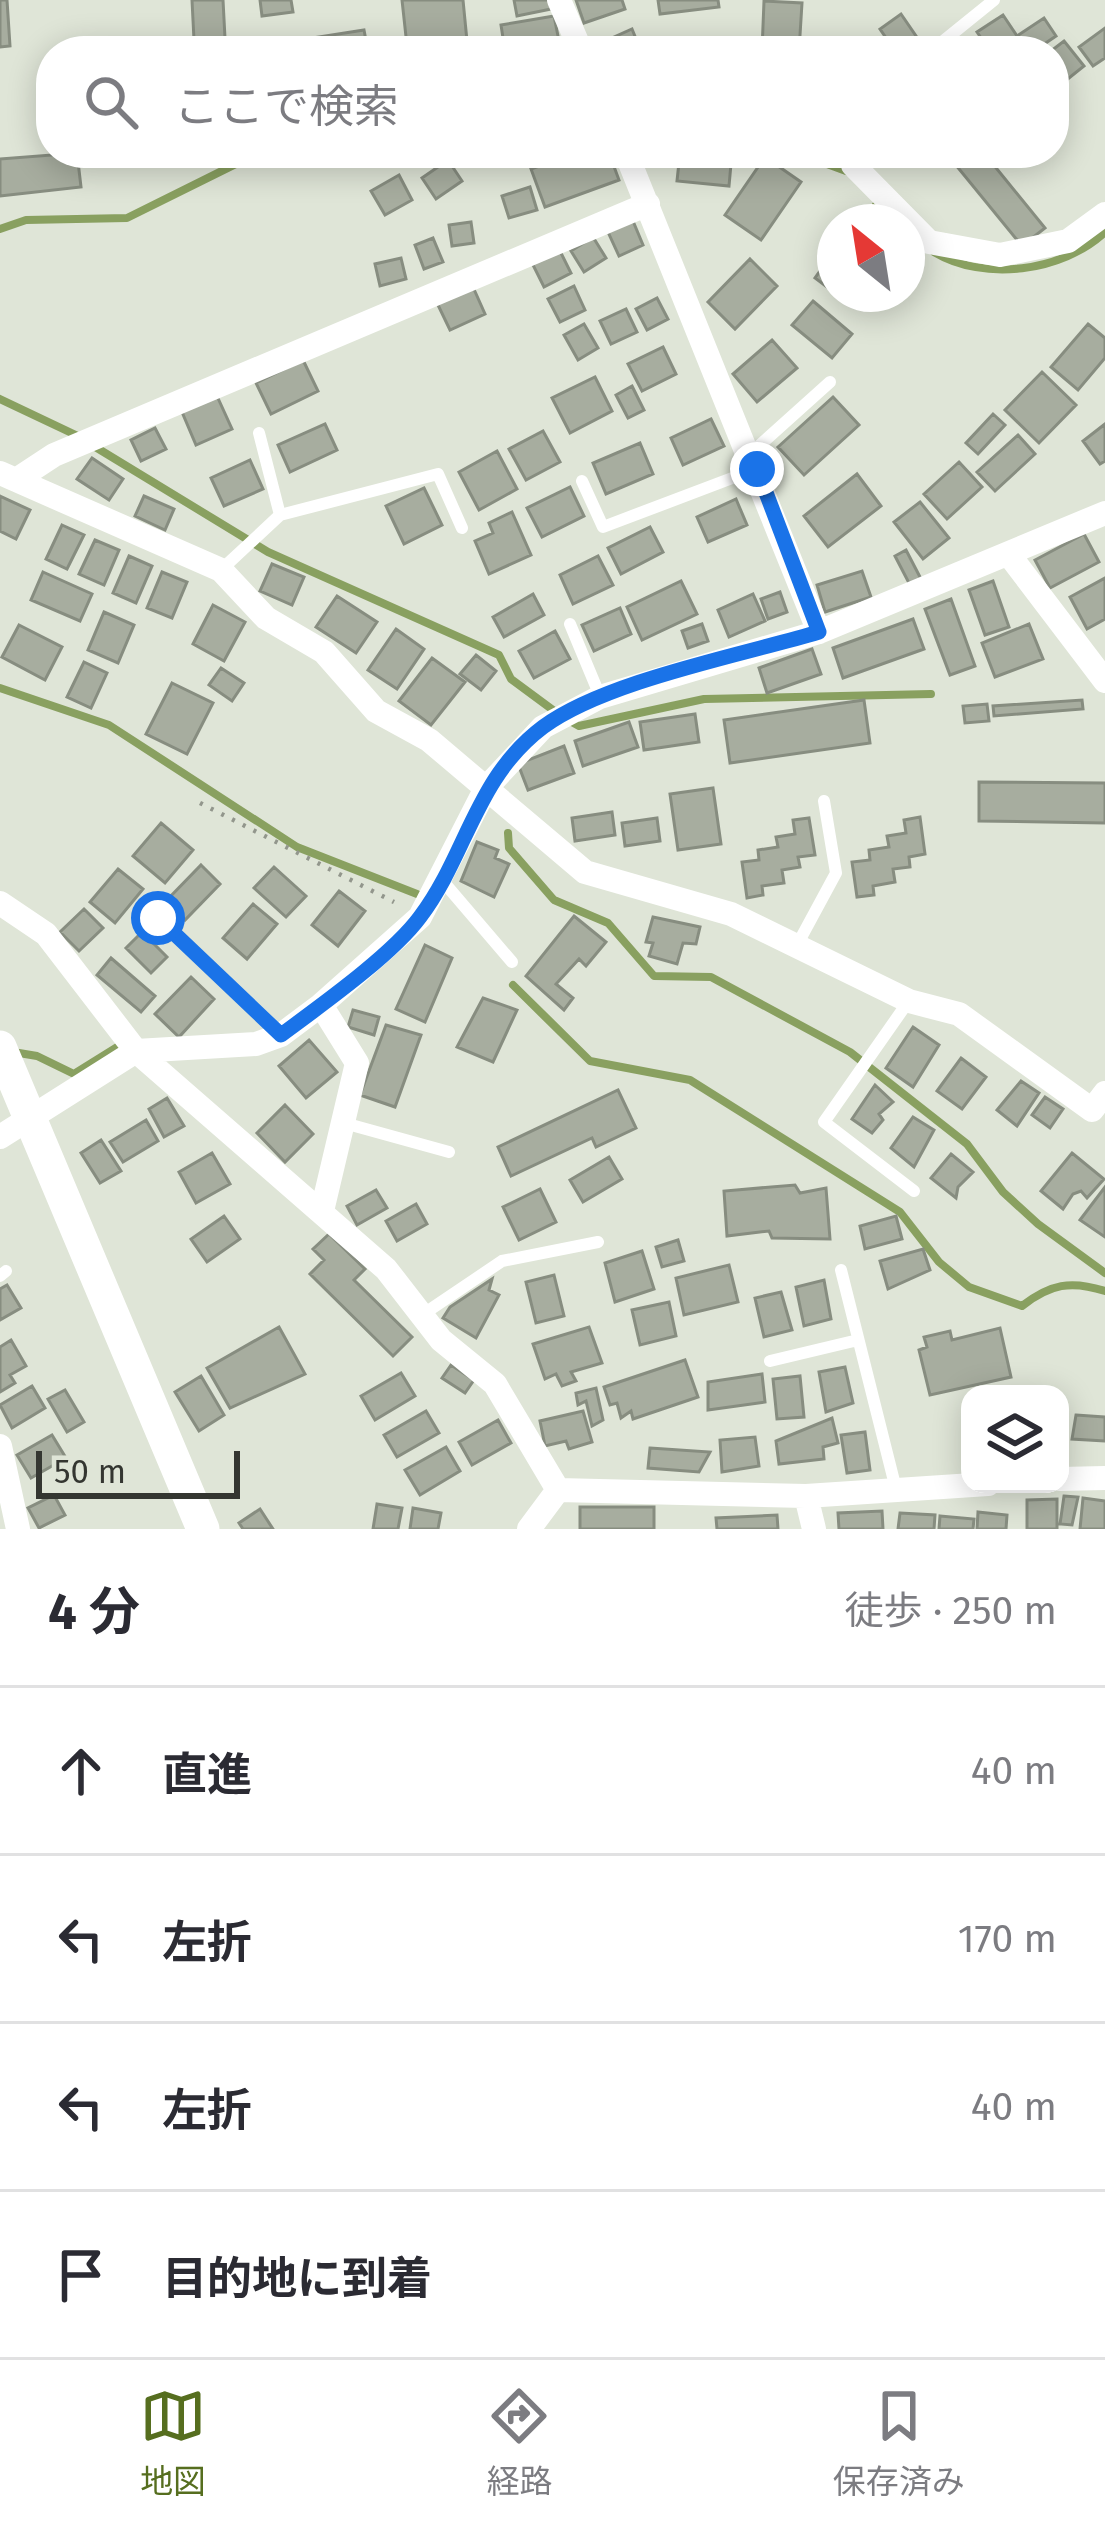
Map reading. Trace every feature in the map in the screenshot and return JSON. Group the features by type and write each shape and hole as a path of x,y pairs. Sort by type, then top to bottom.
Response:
{"street":[{"path":"559,0 575,36"},
{"path":"632,168 819,632"},
{"path":"856,168 929,242 1000,255 1068,241 1105,214"},
{"path":"8,476 648,204"},
{"path":"8,476 221,570 266,618 324,652 376,711 430,740 585,872 730,914 908,1001 959,1014 1092,1110 1105,1093"},
{"path":"14,1128 136,1052 256,1044 281,1035 321,1005 420,917 486,788 543,727 600,697 819,632 1105,513"},
{"path":"1010,556 1105,681"},
{"path":"0,904 46,934 136,1052 386,1269 441,1340 495,1384 558,1490"},
{"path":"321,1005 356,1063 322,1211"},
{"path":"0,1047 14,1128 203,1529"},
{"path":"0,1446 18,1529"},
{"path":"1069,1479 1105,1478"},
{"path":"558,1490 806,1496 961,1486"},
{"path":"529,1529 558,1490"},
{"path":"806,1496 814,1529"}],"lane":[{"path":"950,36 994,0"},
{"path":"582,481 604,527 754,461 830,382"},
{"path":"259,433 280,515"},
{"path":"221,570 280,515 438,474 462,528"},
{"path":"570,624 600,697"},
{"path":"795,948 836,873 824,801"},
{"path":"440,878 512,962"},
{"path":"158,918 281,1035"},
{"path":"908,1001 824,1122 914,1191"},
{"path":"343,1122 449,1152"},
{"path":"422,1315 502,1261 598,1242"},
{"path":"841,1270 896,1490"},
{"path":"770,1361 858,1340"}],"path":[{"path":"200,803 420,917"}],"building":[{"path":"0,0 7,0 10,46 0,47"},
{"path":"192,0 223,0 225,36 194,36"},
{"path":"260,0 291,0 293,12 262,16"},
{"path":"402,0 463,0 467,36 406,36"},
{"path":"514,0 550,0 551,9 517,16"},
{"path":"576,0 622,0 625,9 584,23"},
{"path":"658,0 718,0 719,7 660,14"},
{"path":"764,1 802,3 800,36 763,36"},
{"path":"901,14 916,36 885,36 880,29"},
{"path":"1003,15 1017,36 980,36 977,32"},
{"path":"554,16 558,36 503,36 501,25"},
{"path":"1044,18 1056,36 1017,36"},
{"path":"1105,28 1105,58 1093,66 1079,47"},
{"path":"364,30 365,36 325,36"},
{"path":"1069,47 1084,66 1069,78"},
{"path":"36,156 36,168 79,168 81,187 0,196 0,159"},
{"path":"436,168 453,168 462,181 436,199 422,178"},
{"path":"615,168 619,180 545,207 531,169"},
{"path":"678,168 731,168 729,186 677,181"},
{"path":"757,168 781,168 801,182 761,240 725,215"},
{"path":"958,168 996,168 1045,228 1022,246"},
{"path":"399,175 412,200 385,215 371,191"},
{"path":"530,187 537,210 509,218 502,196"},
{"path":"633,221 643,245 619,256 608,232"},
{"path":"471,222 474,243 452,246 449,225"},
{"path":"593,237 606,258 584,272 571,251"},
{"path":"433,238 443,262 424,269 415,245"},
{"path":"559,249 571,273 544,287 532,263"},
{"path":"401,258 406,279 380,286 375,264"},
{"path":"750,259 777,286 735,329 708,302"},
{"path":"574,286 585,310 560,322 548,299"},
{"path":"473,287 485,314 450,330 437,303"},
{"path":"657,298 668,319 647,330 636,309"},
{"path":"813,301 817,312 826,312 852,334 832,358 792,325"},
{"path":"626,309 637,332 611,344 600,321"},
{"path":"584,324 598,348 578,360 564,335"},
{"path":"1088,324 1105,338 1105,358 1078,390 1051,367"},
{"path":"772,340 797,368 757,402 733,374"},
{"path":"663,347 676,374 642,391 628,364"},
{"path":"303,360 318,391 271,414 256,383"},
{"path":"1042,372 1076,405 1039,443 1005,410"},
{"path":"595,377 612,411 570,433 552,398"},
{"path":"632,386 644,410 628,418 616,395"},
{"path":"217,396 232,429 196,445 182,412"},
{"path":"833,397 859,425 804,475 778,447"},
{"path":"993,414 1005,425 978,454 966,443"},
{"path":"711,419 724,446 683,465 671,438"},
{"path":"325,424 337,450 290,472 278,445"},
{"path":"1105,424 1105,461 1100,464 1083,441"},
{"path":"155,428 166,449 141,461 131,440"},
{"path":"543,431 560,462 526,480 509,449"},
{"path":"1018,435 1035,454 995,491 977,472"},
{"path":"640,443 653,474 606,494 593,463"},
{"path":"497,451 517,489 479,510 459,472"},
{"path":"92,458 123,479 109,500 77,479"},
{"path":"250,460 263,489 224,506 211,478"},
{"path":"959,462 982,487 947,519 924,494"},
{"path":"857,474 881,506 828,547 804,516"},
{"path":"570,487 584,516 542,537 527,508"},
{"path":"424,488 442,525 404,544 386,506"},
{"path":"0,496 30,510 16,539 0,531"},
{"path":"144,496 174,509 165,530 135,516"},
{"path":"736,499 747,525 708,542 697,517"},
{"path":"920,502 949,538 923,559 894,522"},
{"path":"512,512 531,555 489,574 475,541 493,533 489,523"},
{"path":"62,525 84,535 67,569 46,559"},
{"path":"650,527 663,552 621,574 608,548"},
{"path":"1084,534 1099,562 1050,588 1035,560"},
{"path":"95,540 119,550 104,585 79,574"},
{"path":"906,550 921,579 910,585 895,556"},
{"path":"129,556 152,566 136,603 113,593"},
{"path":"598,556 613,585 573,604 560,575"},
{"path":"272,564 304,577 292,605 260,591"},
{"path":"862,571 871,597 825,612 817,585"},
{"path":"43,572 92,594 80,621 31,600"},
{"path":"162,572 187,582 172,618 147,608"},
{"path":"1105,578 1105,619 1087,629 1070,597"},
{"path":"681,581 697,614 642,640 627,607"},
{"path":"993,581 1009,627 985,635 969,590"},
{"path":"780,592 787,612 768,619 761,599"},
{"path":"533,594 544,615 504,637 493,617"},
{"path":"753,594 765,621 729,637 718,610"},
{"path":"337,596 377,622 356,653 316,627"},
{"path":"951,599 975,666 950,675 925,609"},
{"path":"213,605 245,622 224,661 193,644"},
{"path":"620,608 631,634 594,651 582,625"},
{"path":"104,612 134,625 118,663 88,650"},
{"path":"913,619 924,649 843,678 833,648"},
{"path":"702,624 708,641 688,648 682,631"},
{"path":"1029,624 1043,659 995,677 982,643"},
{"path":"19,625 62,647 45,680 2,657"},
{"path":"396,629 424,649 397,689 368,670"},
{"path":"555,631 570,659 534,678 519,651"},
{"path":"812,649 821,674 767,693 759,668"},
{"path":"476,655 496,671 481,690 460,674"},
{"path":"432,658 465,682 431,725 399,701"},
{"path":"84,662 107,673 91,708 67,697"},
{"path":"221,668 244,683 232,701 209,685"},
{"path":"172,683 213,703 187,754 146,734"},
{"path":"864,700 870,743 730,763 724,720"},
{"path":"1082,700 1083,709 994,716 993,706"},
{"path":"987,704 989,721 965,723 963,706"},
{"path":"695,714 699,742 644,750 640,722"},
{"path":"629,722 638,747 583,766 575,741"},
{"path":"564,746 574,773 528,790 518,764"},
{"path":"979,782 1105,783 1105,823 979,821"},
{"path":"713,788 721,844 678,850 670,794"},
{"path":"612,812 615,835 575,841 572,818"},
{"path":"920,817 925,854 909,857 910,867 893,869 895,882 873,886 874,895 857,897 852,862 870,860 869,850 889,847 887,836 906,833 904,820"},
{"path":"657,818 660,841 625,846 622,823"},
{"path":"809,818 815,855 798,857 800,867 782,870 784,883 762,886 763,895 747,898 742,862 759,860 758,850 778,847 776,837 795,834 793,820"},
{"path":"161,823 193,850 165,883 133,856"},
{"path":"477,842 498,850 495,858 509,864 494,897 461,881"},
{"path":"201,865 220,884 185,920 166,901"},
{"path":"274,867 306,896 286,917 254,888"},
{"path":"118,869 143,889 115,923 90,902"},
{"path":"339,891 365,911 338,946 312,925"},
{"path":"253,904 277,924 247,959 223,938"},
{"path":"84,909 103,928 79,951 60,932"},
{"path":"574,916 606,942 586,966 579,959 556,984 573,998 564,1010 526,976"},
{"path":"653,917 700,927 696,944 683,943 677,964 649,956 653,943 646,942"},
{"path":"142,932 167,957 151,973 126,948"},
{"path":"425,945 452,958 425,1022 396,1009"},
{"path":"111,958 155,996 141,1012 97,975"},
{"path":"191,977 214,999 179,1037 155,1014"},
{"path":"483,998 517,1010 493,1062 457,1047"},
{"path":"353,1010 379,1017 374,1035 348,1027"},
{"path":"386,1025 421,1035 395,1107 360,1095"},
{"path":"913,1027 939,1045 913,1087 886,1068"},
{"path":"309,1040 337,1072 306,1098 279,1066"},
{"path":"961,1058 986,1077 962,1109 937,1091"},
{"path":"1021,1081 1039,1093 1017,1126 997,1110"},
{"path":"875,1085 893,1102 879,1114 883,1120 872,1133 852,1119"},
{"path":"618,1090 636,1128 596,1147 592,1138 511,1176 498,1147"},
{"path":"1045,1097 1063,1109 1050,1128 1032,1115"},
{"path":"167,1098 184,1126 164,1137 149,1109"},
{"path":"285,1105 313,1134 285,1162 257,1133"},
{"path":"913,1117 934,1130 914,1167 891,1148"},
{"path":"146,1120 158,1141 123,1162 110,1142"},
{"path":"101,1140 121,1171 100,1183 81,1153"},
{"path":"212,1153 230,1184 196,1203 179,1172"},
{"path":"1072,1153 1104,1179 1087,1198 1081,1191 1073,1194 1063,1209 1041,1191"},
{"path":"951,1154 973,1172 958,1187 956,1198 931,1178"},
{"path":"609,1157 622,1179 583,1202 570,1180"},
{"path":"795,1185 800,1193 826,1188 830,1239 772,1238 769,1231 727,1236 724,1191"},
{"path":"1105,1187 1105,1237 1080,1220"},
{"path":"540,1189 556,1222 519,1240 503,1207"},
{"path":"376,1190 387,1208 357,1225 347,1206"},
{"path":"416,1204 427,1224 397,1241 386,1221"},
{"path":"224,1216 240,1239 207,1262 191,1239"},
{"path":"896,1216 902,1239 865,1249 860,1226"},
{"path":"329,1234 365,1269 354,1280 412,1337 393,1356 310,1274 324,1260 313,1249"},
{"path":"678,1240 684,1261 662,1267 656,1247"},
{"path":"923,1249 930,1270 888,1289 880,1261"},
{"path":"642,1251 654,1289 615,1302 605,1263"},
{"path":"729,1265 738,1302 684,1315 676,1278"},
{"path":"554,1275 564,1316 536,1323 526,1282"},
{"path":"492,1279 489,1290 499,1295 476,1338 443,1318 450,1307"},
{"path":"824,1280 831,1319 804,1326 796,1287"},
{"path":"7,1285 21,1308 0,1320 0,1289"},
{"path":"781,1292 792,1330 764,1337 755,1298"},
{"path":"669,1302 676,1336 640,1345 632,1310"},
{"path":"279,1327 305,1374 230,1408 207,1368"},
{"path":"589,1327 602,1363 571,1372 576,1381 562,1386 556,1374 545,1379 533,1344"},
{"path":"1000,1328 1011,1377 930,1395 919,1350 927,1347 924,1337 950,1331 952,1340"},
{"path":"11,1340 26,1366 10,1375 15,1383 0,1392 0,1347"},
{"path":"685,1360 698,1397 633,1419 631,1411 621,1418 617,1403 610,1405 604,1387"},
{"path":"451,1365 474,1380 465,1393 442,1378"},
{"path":"845,1367 853,1403 826,1412 819,1372"},
{"path":"401,1373 415,1396 375,1420 361,1396"},
{"path":"762,1374 765,1402 708,1410 708,1382"},
{"path":"201,1376 224,1415 199,1431 175,1392"},
{"path":"800,1376 804,1417 777,1419 773,1379"},
{"path":"32,1386 45,1408 12,1428 0,1405"},
{"path":"596,1388 603,1420 592,1426 586,1401 578,1405 576,1393"},
{"path":"65,1390 84,1422 67,1432 48,1399"},
{"path":"426,1411 439,1433 397,1457 384,1435"},
{"path":"583,1411 592,1442 569,1449 566,1441 545,1446 540,1421"},
{"path":"1076,1415 1105,1417 1105,1441 1072,1439"},
{"path":"832,1418 838,1443 823,1447 824,1459 779,1464 776,1441"},
{"path":"498,1420 511,1443 472,1465 459,1442"},
{"path":"865,1432 870,1470 847,1473 841,1435"},
{"path":"52,1435 66,1458 31,1478 17,1455"},
{"path":"755,1437 759,1466 722,1472 720,1440"},
{"path":"446,1447 460,1471 420,1495 405,1470"},
{"path":"650,1448 710,1452 699,1472 648,1468"},
{"path":"54,1495 65,1515 39,1528 28,1508"},
{"path":"1064,1496 1078,1497 1072,1525 1060,1524"},
{"path":"1083,1498 1105,1501 1105,1529 1080,1529"},
{"path":"1057,1499 1057,1529 1027,1529 1027,1500"},
{"path":"377,1504 402,1508 398,1529 373,1529"},
{"path":"580,1507 654,1507 654,1529 580,1529"},
{"path":"413,1508 441,1513 438,1529 410,1529"},
{"path":"260,1509 273,1529 243,1529 239,1523"},
{"path":"882,1511 883,1529 839,1529 838,1513"},
{"path":"978,1512 1007,1515 1006,1529 977,1529"},
{"path":"900,1513 935,1515 934,1529 898,1529"},
{"path":"777,1515 778,1529 717,1529 716,1518"},
{"path":"940,1516 974,1519 973,1529 939,1529"}],"waterway":[{"path":"0,229 26,220 127,218 228,168"},
{"path":"838,168 846,171"},
{"path":"934,252 976,267 1022,268 1067,256 1105,232"},
{"path":"0,399 80,437"},
{"path":"92,445 268,552 499,655 511,679 557,713"},
{"path":"0,688 109,725 297,847 417,894"},
{"path":"570,721 579,726 704,699 931,694"},
{"path":"508,833 509,848 554,900 608,923 654,976 711,977 850,1052 967,1144 1003,1192 1105,1273"},
{"path":"513,985 590,1061 690,1080 900,1212 939,1262 969,1287 1022,1306 1061,1286 1105,1291"},
{"path":"13,1052 37,1056 74,1074 119,1046"}],"route":[{"path":"158,918 281,1035 420,917 486,788 543,727 600,697 819,632 757,469"}]}
